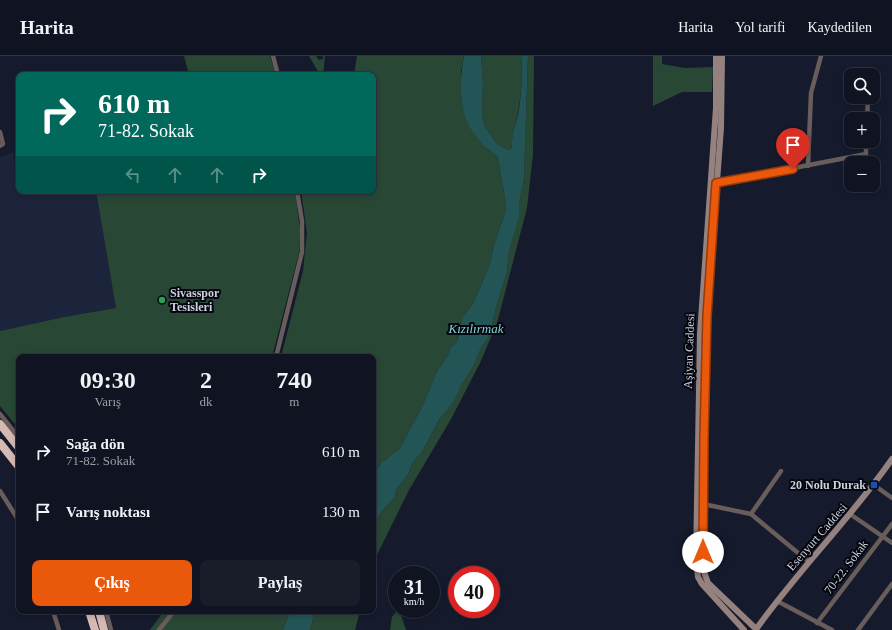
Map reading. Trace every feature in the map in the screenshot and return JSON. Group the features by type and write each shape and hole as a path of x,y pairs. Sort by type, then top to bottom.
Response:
{"highway":[{"path":"0,424 16,444"},
{"path":"0,443 16,463"},
{"path":"90,614 95,630"},
{"path":"100,614 104,630"}],"street":[{"path":"273,56 277,72"},
{"name":"Aşiyan Caddesi","path":"716,56 716,108 700,334 696,559 698,577 702,584 744,630"},
{"name":"Aşiyan Caddesi","path":"722,56 722,109 707,316 703,570 708,583 755,629"},
{"path":"808,166 810,94 820,56"},
{"path":"0,132 2,145"},
{"path":"716,183 866,154 866,148"},
{"path":"277,354 302,252 302,221 298,194"},
{"path":"0,414 16,434"},
{"name":"Esenyurt Caddesi","path":"755,629 850,514 892,459"},
{"path":"751,514 782,471"},
{"path":"874,484 892,498"},
{"path":"0,491 16,516"},
{"path":"703,504 751,514 809,562"},
{"path":"850,514 892,543"},
{"name":"70-22. Sokak","path":"817,623 892,524"},
{"path":"858,630 892,584"},
{"path":"777,601 832,630"},
{"path":"54,614 59,630"},
{"path":"107,614 111,630"},
{"path":"159,630 172,614"}],"shaded area":[{"path":"184,56 270,56 275,72 188,72"},
{"path":"309,56 316,56 319,60 323,59 323,56 325,56 323,72 318,72"},
{"path":"357,56 464,56 461,71 462,104 488,150 494,153 498,158 506,204 505,213 494,245 490,264 473,304 465,314 459,329 457,342 450,348 449,354 437,371 423,405 400,448 385,460 379,468 376,476 376,354 282,354 303,271 307,233 301,194 376,194 376,72 354,72"},
{"path":"481,56 521,56 522,76 520,99 513,134 512,148 509,150 497,144 485,127 482,113 483,84"},
{"path":"528,56 534,56 533,154 527,208 497,323 480,363 451,419 409,490 376,557 376,520 382,511 395,497 396,490 408,474 413,462 422,452 440,418 453,403 461,386 474,365 479,352 489,336 507,272 509,251 519,218 519,204 524,178"},
{"path":"653,56 662,56 662,64 685,68 713,67 712,92 682,92 653,106"},
{"path":"13,152 16,168 16,194 97,194 116,308 64,317 0,331 0,157"},
{"path":"97,194 295,194 300,230 299,253 273,354 16,354 16,425 0,406 0,331 64,317 116,308"},
{"path":"162,614 289,614 283,630 150,630"},
{"path":"314,614 359,614 355,630 310,630"},
{"path":"392,618 402,618 406,630 390,630"}],"water":[{"name":"Kızılırmak","path":"464,56 481,56 483,84 482,113 485,127 497,144 509,150 512,148 513,135 520,102 522,77 521,56 528,56 524,178 519,204 519,218 509,251 507,272 489,336 479,352 474,365 461,386 453,403 440,418 422,452 413,462 408,474 396,490 395,497 382,511 376,520 377,470 383,462 400,448 423,405 437,371 449,354 450,348 457,342 462,320 473,304 490,264 494,245 505,213 506,204 498,158 485,147 470,127 461,98 461,76"},
{"path":"289,614 314,614 310,630 283,630"}],"place":[{"name":"Sivasspor Tesisleri","path":"162,300"},
{"name":"20 Nolu Durak","path":"874,485"}],"route":[{"path":"703,552 707,316 716,183 793,169"}]}
